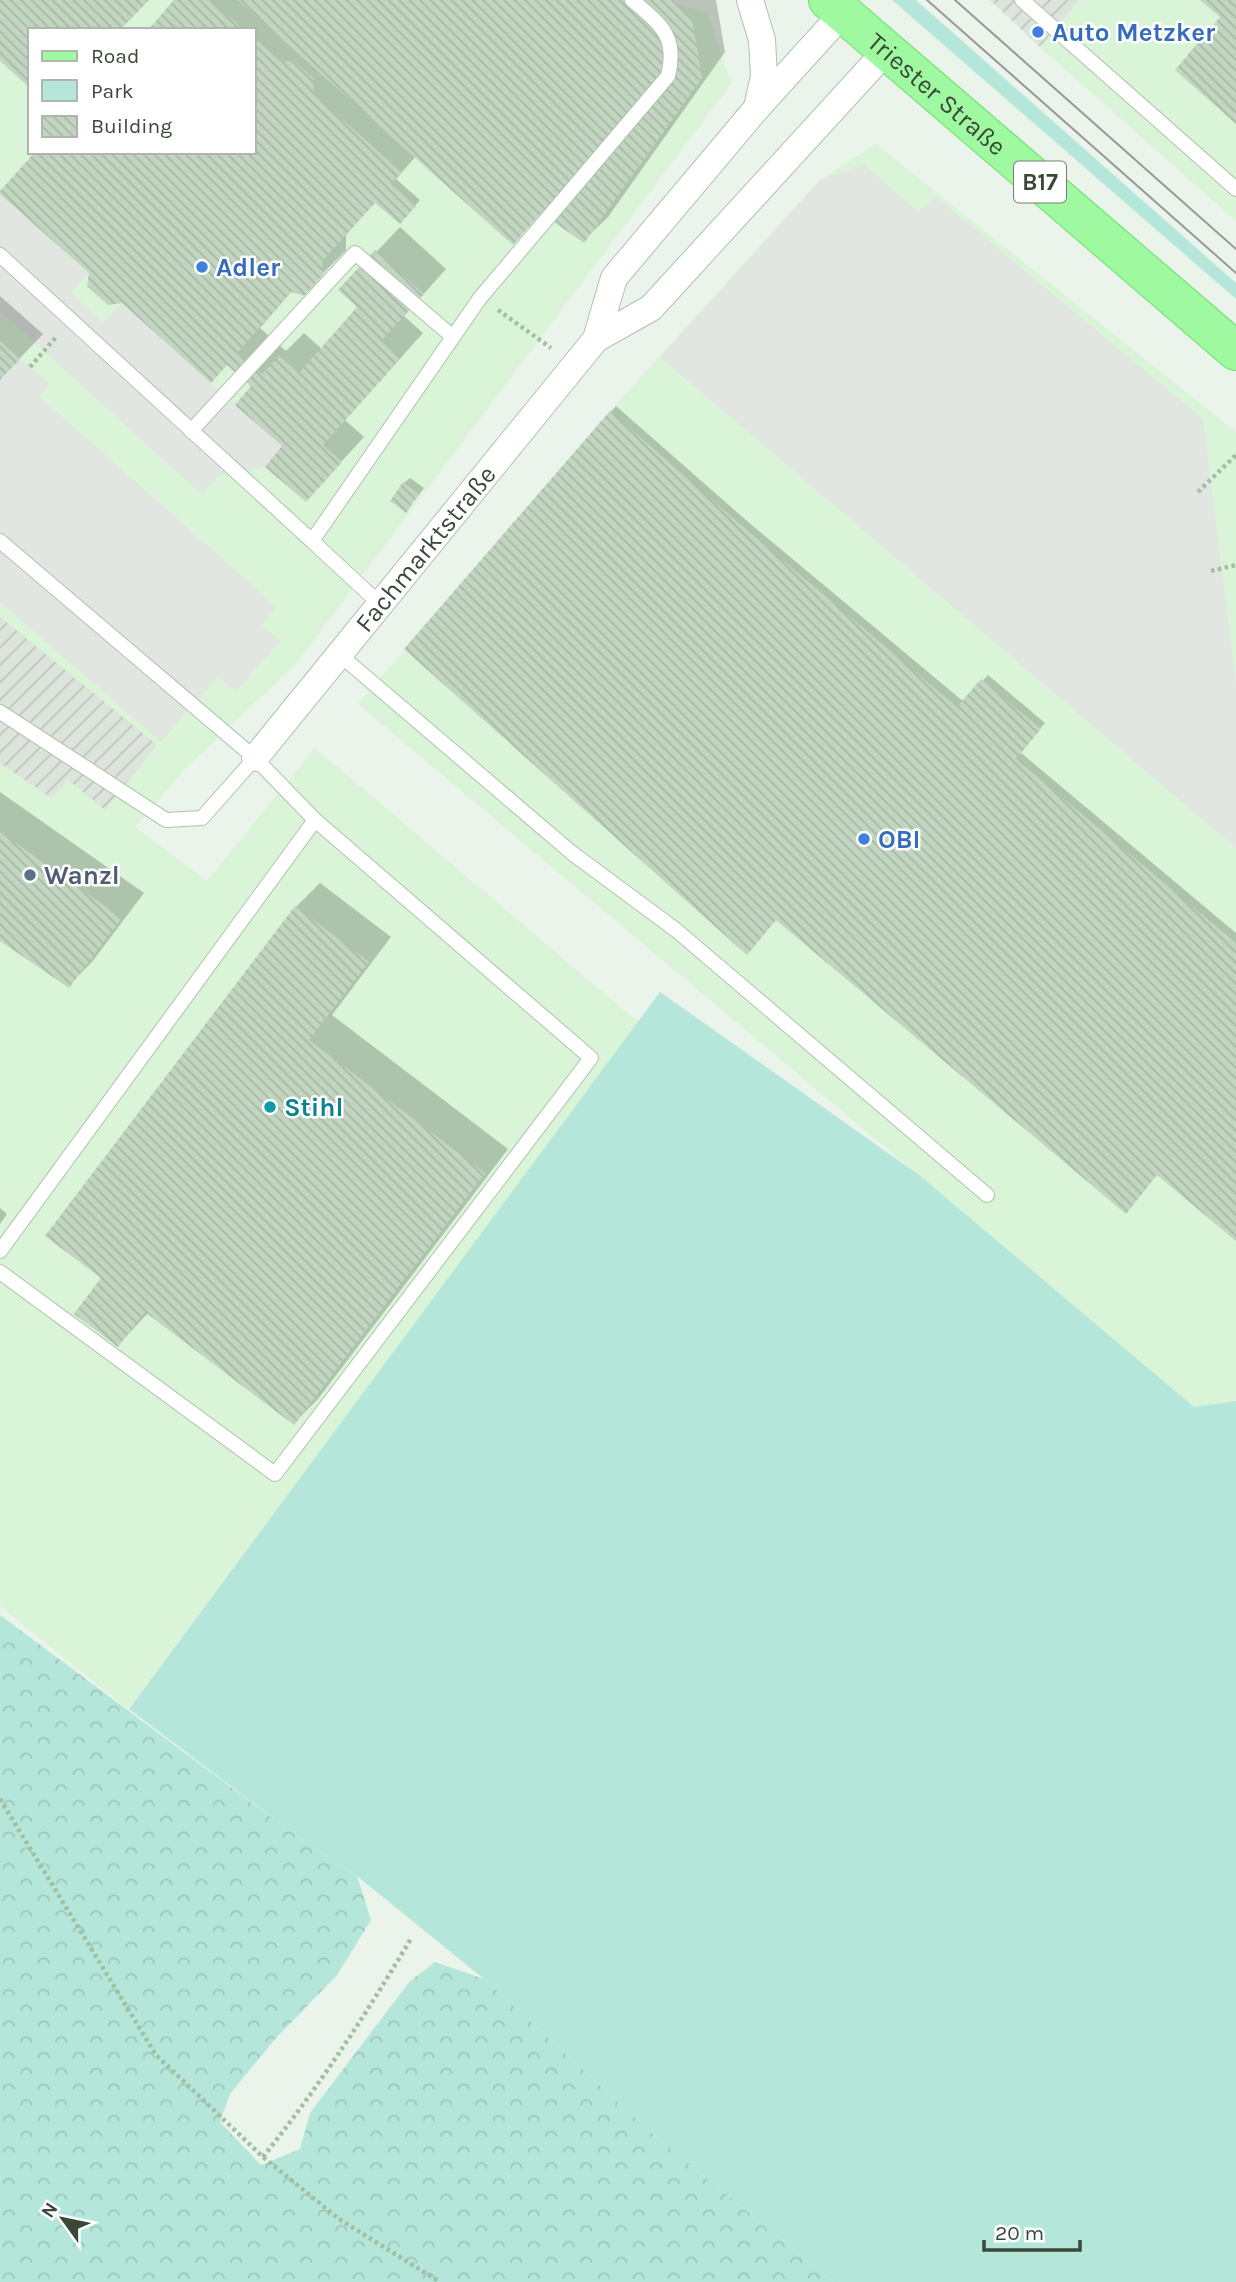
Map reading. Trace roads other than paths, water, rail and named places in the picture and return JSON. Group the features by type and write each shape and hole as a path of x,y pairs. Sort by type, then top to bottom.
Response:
{"main road":[{"name":"Triester Straße","path":"836,6 1236,351"}],"street":[{"path":"750,0 762,40 764,76 757,109"},
{"name":"Fachmarktstraße","path":"256,758 596,339 614,278 757,109 836,6"},
{"name":"Fachmarktstraße","path":"596,339 651,308 887,50"}],"lane":[{"path":"312,541 480,298 667,76 672,59 669,40 660,24 632,0"},
{"path":"1022,0 1236,189"},
{"path":"191,431 355,253 453,337"},
{"path":"0,255 381,605"},
{"path":"0,541 256,758 315,820 591,1058 275,1474 0,1272"},
{"path":"340,655 572,853 676,930 987,1195"},
{"path":"0,712 166,820 202,818 256,758"},
{"path":"0,1251 315,820"}],"tram line":[{"path":"927,0 1236,273"},
{"path":"955,0 1236,249"}],"place":[{"name":"Auto Metzker","path":"1038,32"},
{"name":"Adler","path":"202,267"},
{"name":"OBI","path":"864,839"},
{"name":"Wanzl","path":"30,875"},
{"name":"Stihl","path":"270,1107"}]}
